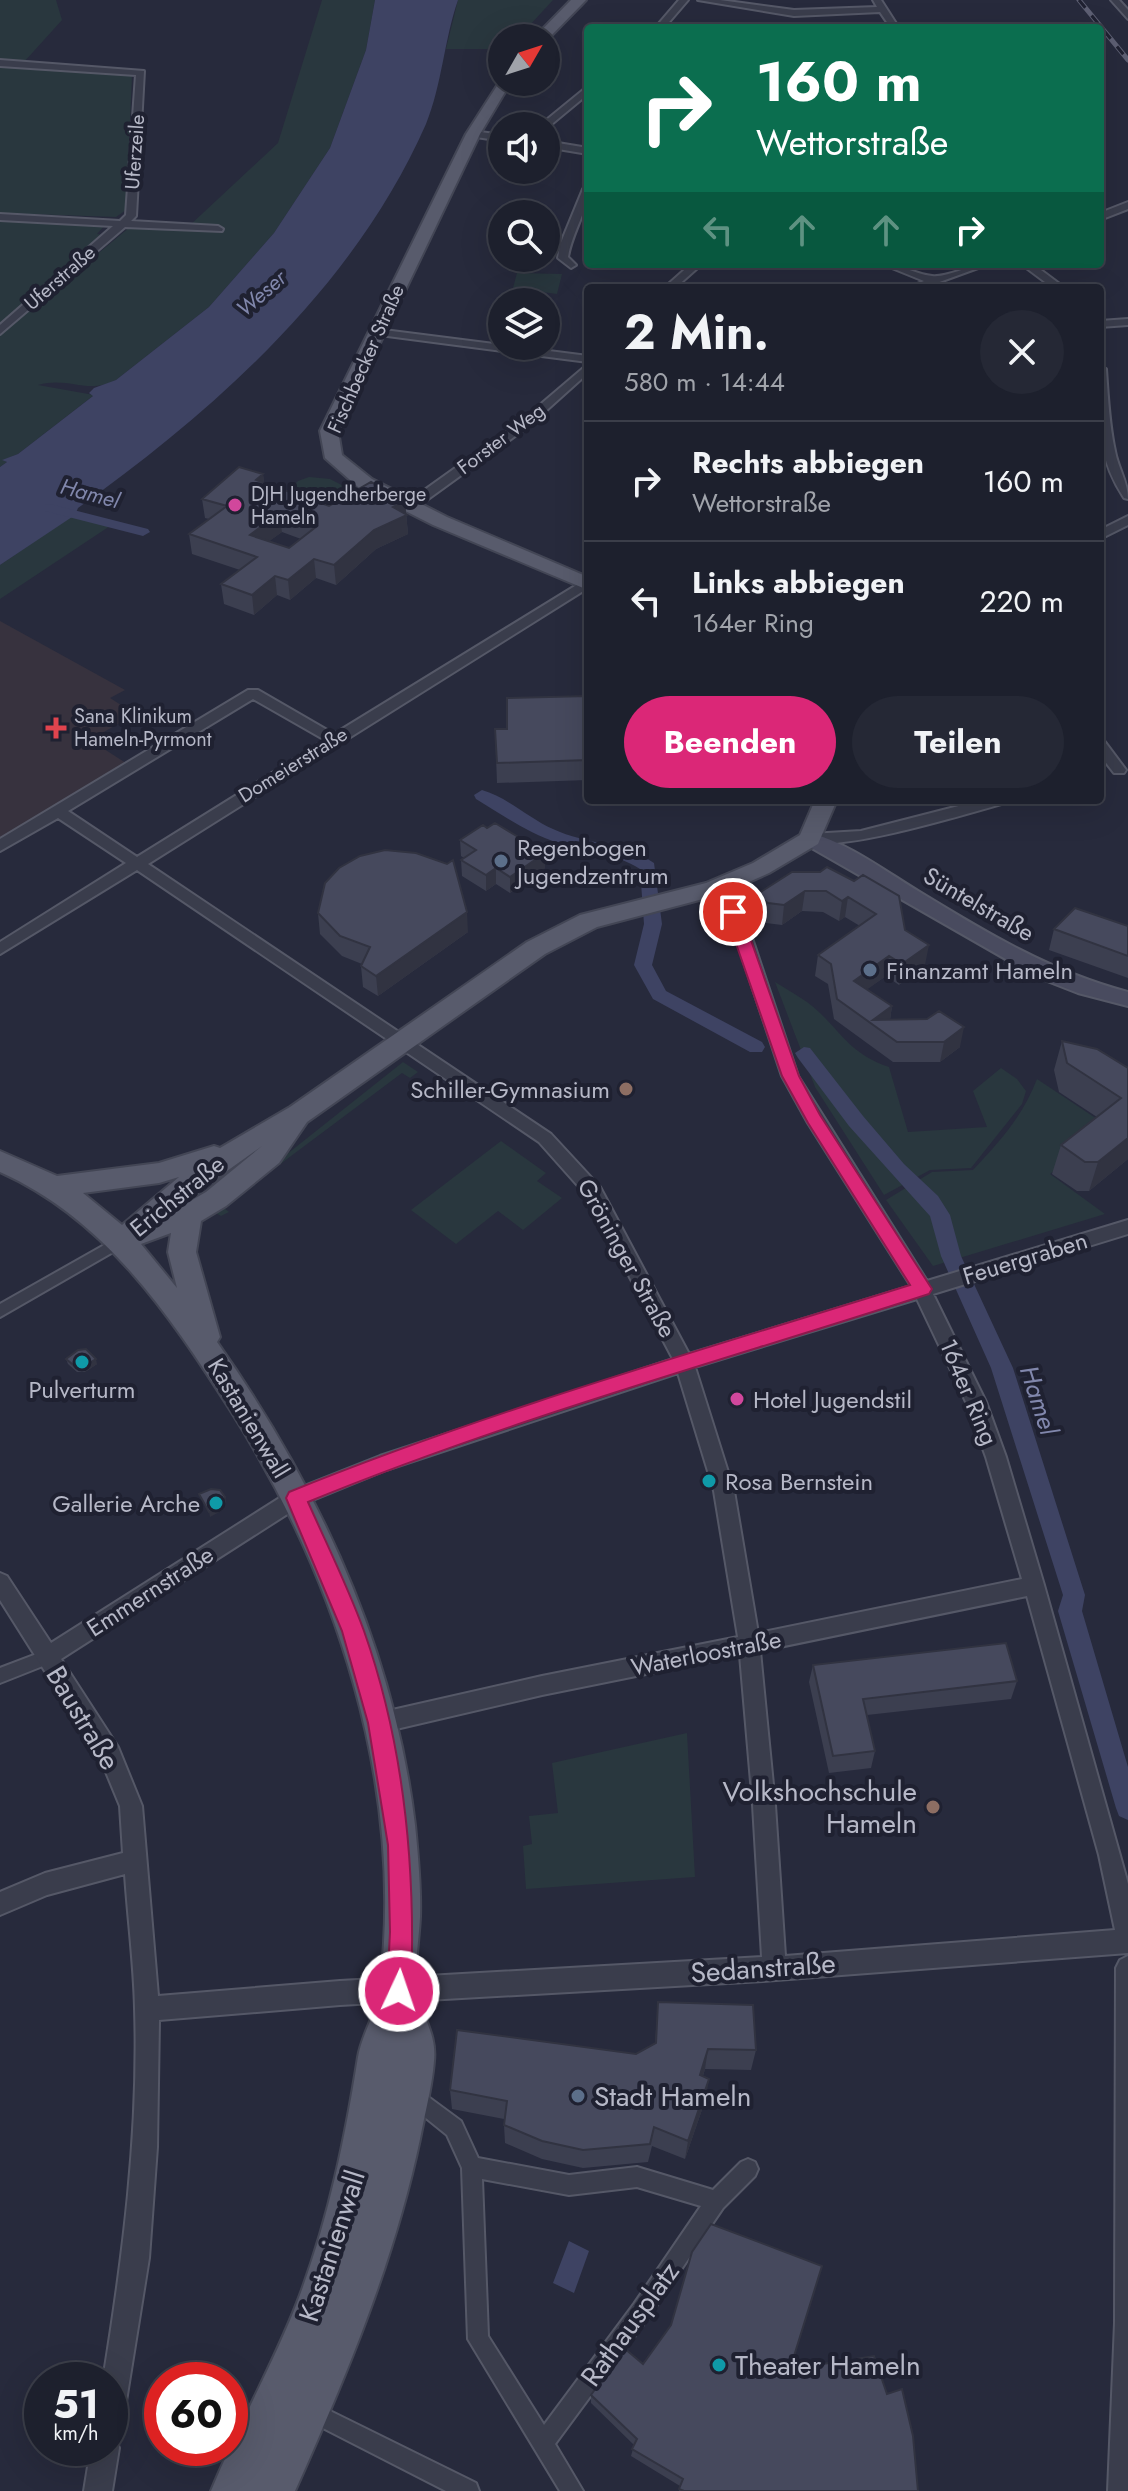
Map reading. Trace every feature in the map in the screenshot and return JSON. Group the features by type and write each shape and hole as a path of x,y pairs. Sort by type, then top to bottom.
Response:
{"main road":[{"path":"555,24 579,0"},
{"name":"Fischbecker Straße","path":"496,96 473,134 329,431 330,449 340,466 409,507 584,582"},
{"path":"810,839 824,804"},
{"name":"Erichstraße","path":"123,1240 175,1194 248,1141 299,1114 536,948 589,921 726,884 761,868 810,839"},
{"name":"Süntelstraße","path":"810,839 1036,967 1079,987 1128,999"},
{"name":"Erichstraße","path":"123,1240 188,1216 269,1156 299,1114"},
{"path":"58,1186 159,1173 214,1156 248,1141"},
{"name":"Kastanienwall","path":"0,1161 58,1186 90,1209 123,1240 209,1353 262,1433 296,1498 353,1631 379,1723 399,1845 402,1932 399,1991 380,2041 372,2103 359,2165 330,2268 232,2491"},
{"path":"188,1216 182,1252 209,1353"},
{"name":"Kastanienwall","path":"273,2491 357,2296 388,2193 405,2117 416,2043 399,1991"}],"street":[{"path":"663,24 684,0"},
{"path":"702,0 794,13 879,4 892,24"},
{"path":"1115,0 1128,16"},
{"path":"788,24 794,13"},
{"name":"Uferzeile","path":"0,63 141,73 131,216 119,225"},
{"path":"560,113 584,92"},
{"path":"473,134 488,136"},
{"path":"560,146 584,150"},
{"path":"571,265 563,258 565,245 584,199"},
{"path":"1105,215 1128,205"},
{"path":"0,217 218,229"},
{"name":"Uferstraße","path":"0,331 119,225"},
{"path":"674,284 692,268"},
{"path":"898,268 933,280"},
{"path":"923,284 971,268"},
{"path":"1032,268 1054,284"},
{"path":"1104,324 1128,322"},
{"path":"376,332 584,358"},
{"name":"Forster Weg","path":"409,507 532,418 568,389 584,371"},
{"path":"1104,440 1113,471 1126,488"},
{"path":"1104,533 1128,520"},
{"name":"Domeierstraße","path":"0,949 584,585"},
{"path":"0,846 253,693 333,739"},
{"path":"1104,749 1124,768 1104,774"},
{"path":"810,839 861,836 985,804"},
{"name":"Gröninger Straße","path":"52,814 136,863 545,1138 586,1180 684,1363 724,1491 749,1642 764,1805 774,1968"},
{"name":"164er Ring","path":"726,884 790,1076 922,1289 976,1402 996,1457 1034,1585 1110,1855 1128,1938"},
{"name":"Feuergraben","path":"684,1363 1128,1227"},
{"path":"0,1311 123,1240"},
{"name":"Emmernstraße","path":"0,1676 47,1657 296,1498 380,1464 684,1363"},
{"name":"Baustraße","path":"0,1582 110,1754 131,1806 147,2009 145,2147 136,2258 119,2362"},
{"name":"Waterloostraße","path":"379,1723 749,1642 879,1621 1034,1585"},
{"path":"0,1904 45,1884 137,1860"},
{"name":"Sedanstraße","path":"399,1991 774,1968 1128,1938"},
{"path":"1122,2491 1128,2323 1128,1968"},
{"path":"147,2009 399,1991"},
{"path":"423,2103 454,2128 472,2167 478,2339 572,2491"},
{"path":"472,2167 569,2185 637,2177 716,2201"},
{"name":"Rathausplatz","path":"542,2445 641,2311 716,2201 748,2169"},
{"path":"326,2419 468,2491"},
{"path":"98,2491 102,2466"}],"shaded area":[{"path":"0,0 56,0 62,20 24,62 0,61"},
{"path":"322,0 375,0 366,50 330,148 274,233 209,307 116,380 96,386 38,385 94,395 18,454 3,460 7,462 0,467 0,335 130,227 188,227 278,143"},
{"path":"458,0 553,0 531,24 488,24 488,49 446,49"},
{"path":"0,65 126,73 132,76 126,210 116,217 0,213"},
{"path":"0,220 105,225 97,234 105,235 0,326"},
{"path":"517,273 562,274 558,288 513,288"},
{"path":"309,477 330,479 373,501 351,512 274,505 298,481"},
{"path":"72,516 110,526 0,599 0,565"},
{"name":"Sana Klinikum Hameln-Pyrmont","path":"0,621 125,690 110,698 135,714 90,740 129,765 0,840"},
{"path":"775,982 818,1011 862,1054 889,1067 908,1132 987,1127 973,1091 1001,1068 1017,1079 1026,1091 1022,1104 971,1168 930,1170 884,1195 815,1087"},
{"path":"403,1062 418,1072 410,1078 402,1073 223,1207 229,1212 221,1216 214,1212"},
{"path":"1037,1079 1097,1119 1100,1133 1050,1174 1105,1214 933,1266 886,1200 932,1172 973,1170 1018,1116"},
{"path":"501,1141 546,1173 537,1181 562,1198 523,1230 498,1211 456,1244 411,1210"},
{"path":"687,1733 695,1877 526,1889 523,1846 532,1844 529,1816 558,1813 552,1763"}],"water":[{"name":"Weser","path":"375,0 458,0 426,124 396,183 361,238 322,290 231,385 78,508 75,515 0,565 0,467 7,462 2,460 18,454 93,396 89,393 94,388 116,380 209,307 274,233 330,148 366,50"},
{"path":"569,2241 589,2251 574,2293 553,2283"}],"building":[{"path":"239,467 263,474 256,480 329,506 371,482 405,501 393,507 407,515 374,530 334,565 314,559 288,580 275,576 252,595 221,584 257,557 189,534 227,506 202,499","holes":["279,513 317,526 289,548 250,535"]},
{"path":"584,696 584,760 497,763 495,729 507,729 507,698"},
{"path":"495,823 545,853 510,877 496,868 486,875 461,860 476,850 460,840 483,825 487,828"},
{"path":"385,850 416,853 447,864 453,860 467,912 376,976 361,966 370,947 340,936 318,913 325,883 339,868 360,856"},
{"path":"827,867 854,881 863,875 899,896 905,930 929,945 902,964 889,956 854,981 892,1006 873,1020 927,1019 939,1011 964,1027 944,1042 897,1042 837,999 831,964 818,955 876,914 848,897 842,901 826,891 805,891 784,905 768,903 756,895 792,872 820,872"},
{"path":"1075,908 1128,926 1128,956 1054,929"},
{"path":"1062,1041 1097,1049 1128,1068 1128,1138 1098,1162 1085,1162 1061,1145 1121,1098 1067,1063"},
{"path":"86,1349 96,1359 83,1367 76,1367 66,1359 78,1350"},
{"path":"211,1489 220,1490 225,1497 222,1506 209,1512 199,1494"},
{"path":"1006,1643 1017,1681 863,1699 875,1751 833,1756 813,1665"},
{"name":"Stadt Hameln","path":"658,2002 753,2005 756,2050 708,2049 700,2075 709,2079 688,2141 654,2127 650,2144 583,2150 542,2141 504,2125 507,2101 450,2090 457,2030 636,2054 656,2043"},
{"name":"Theater Hameln","path":"711,2224 822,2266 790,2369 874,2356 887,2394 902,2389 913,2436 918,2491 684,2491 679,2489 683,2479 632,2449 637,2439 591,2395 624,2348 643,2364 671,2325 692,2252"}],"waterway":[{"name":"Hamel","path":"50,508 143,532"},
{"name":"Hamel","path":"482,795 525,822 559,838 618,851 648,867 653,924 643,965 659,995 756,1047"},
{"name":"Hamel","path":"804,1053 856,1121 897,1169 931,1201 940,1215 951,1256 1002,1368 1074,1595 1070,1611 1128,1808"}],"railway":[{"path":"1079,0 1099,24"},
{"path":"1104,31 1128,60"}],"place":[{"name":"DJH Jugendherberge Hameln","path":"235,505"},
{"name":"Sana Klinikum Hameln-Pyrmont","path":"56,728"},
{"name":"Regenbogen Jugendzentrum","path":"501,861"},
{"name":"Finanzamt Hameln","path":"870,970"},
{"name":"Schiller-Gymnasium","path":"626,1089"},
{"name":"Pulverturm","path":"82,1362"},
{"name":"Hotel Jugendstil","path":"737,1399"},
{"name":"Rosa Bernstein","path":"709,1481"},
{"name":"Gallerie Arche","path":"216,1503"},
{"name":"Volkshochschule Hameln","path":"933,1807"},
{"name":"Stadt Hameln","path":"578,2096"},
{"name":"Theater Hameln","path":"719,2365"}],"route":[{"path":"399,1991 402,1932 399,1845 379,1723 353,1631 296,1498 380,1464 684,1363 922,1289 790,1076 733,912"}]}
